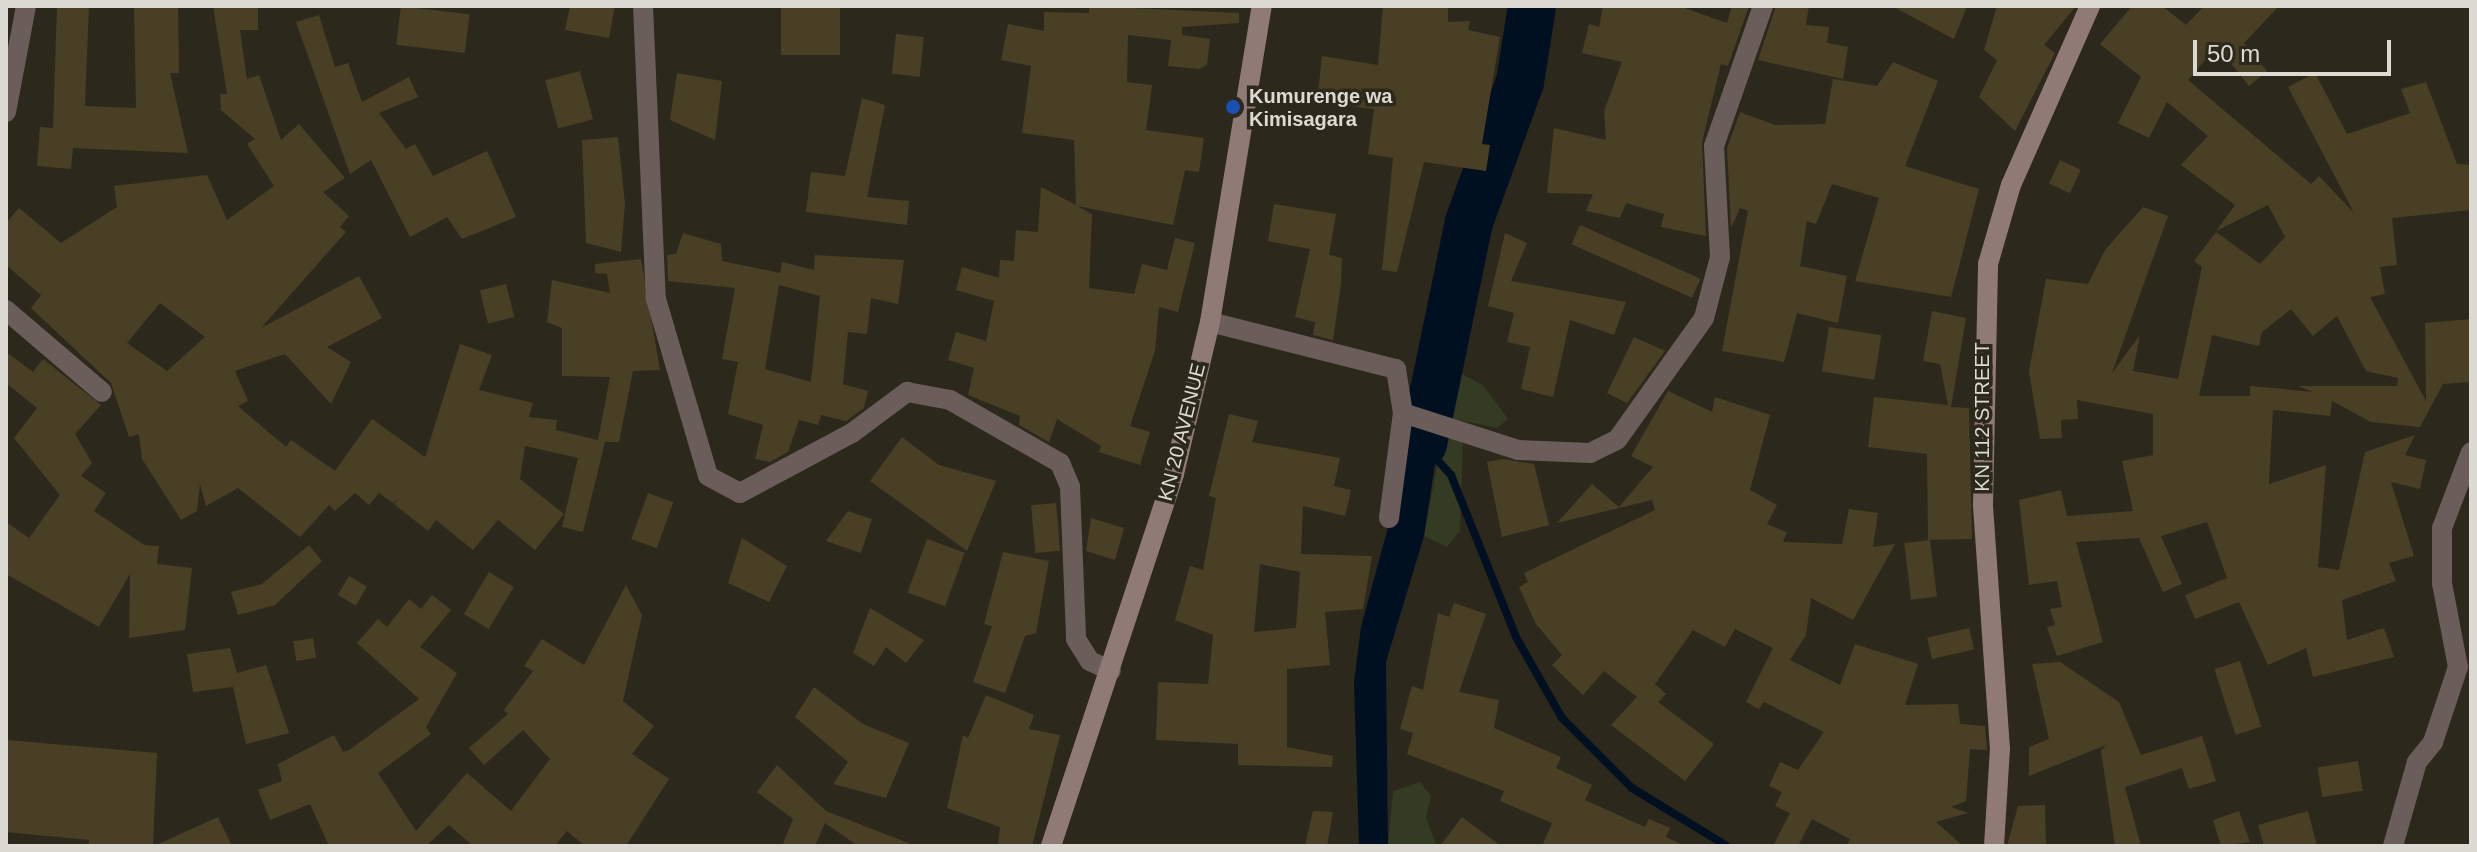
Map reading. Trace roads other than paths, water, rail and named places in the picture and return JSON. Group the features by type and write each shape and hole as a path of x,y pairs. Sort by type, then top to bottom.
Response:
{"main road":[{"name":"KN 20 AVENUE","path":"1051,846 1174,474 1210,322 1262,6"},
{"name":"KN 112 STREET","path":"1994,846 2000,749 1983,505 1988,264 2011,185 2090,6"}],"street":[{"path":"6,112 26,6"},
{"path":"643,6 656,299 708,476 740,493 839,440 907,392 950,400 1060,463 1070,487 1076,639 1090,661 1111,671"},
{"path":"1408,415 1457,427 1518,450 1590,453 1617,440 1704,318 1720,257 1714,146 1763,6"},
{"path":"6,310 102,392"},
{"path":"1210,322 1389,364 1403,381 1408,415 1389,518"},
{"path":"2393,846 2417,762 2433,742 2458,667 2442,583 2442,528 2471,452"}],"water":[{"path":"1411,442 1436,457 1424,536 1386,662 1388,846 1359,846 1354,682 1361,627"}],"waterway":[{"path":"1423,444 1469,222 1520,82 1532,6"},
{"path":"1423,444 1451,475 1516,637 1562,718 1632,788 1727,846"}],"place":[{"name":"Kumurenge wa Kimisagara","path":"1233,107"}]}
